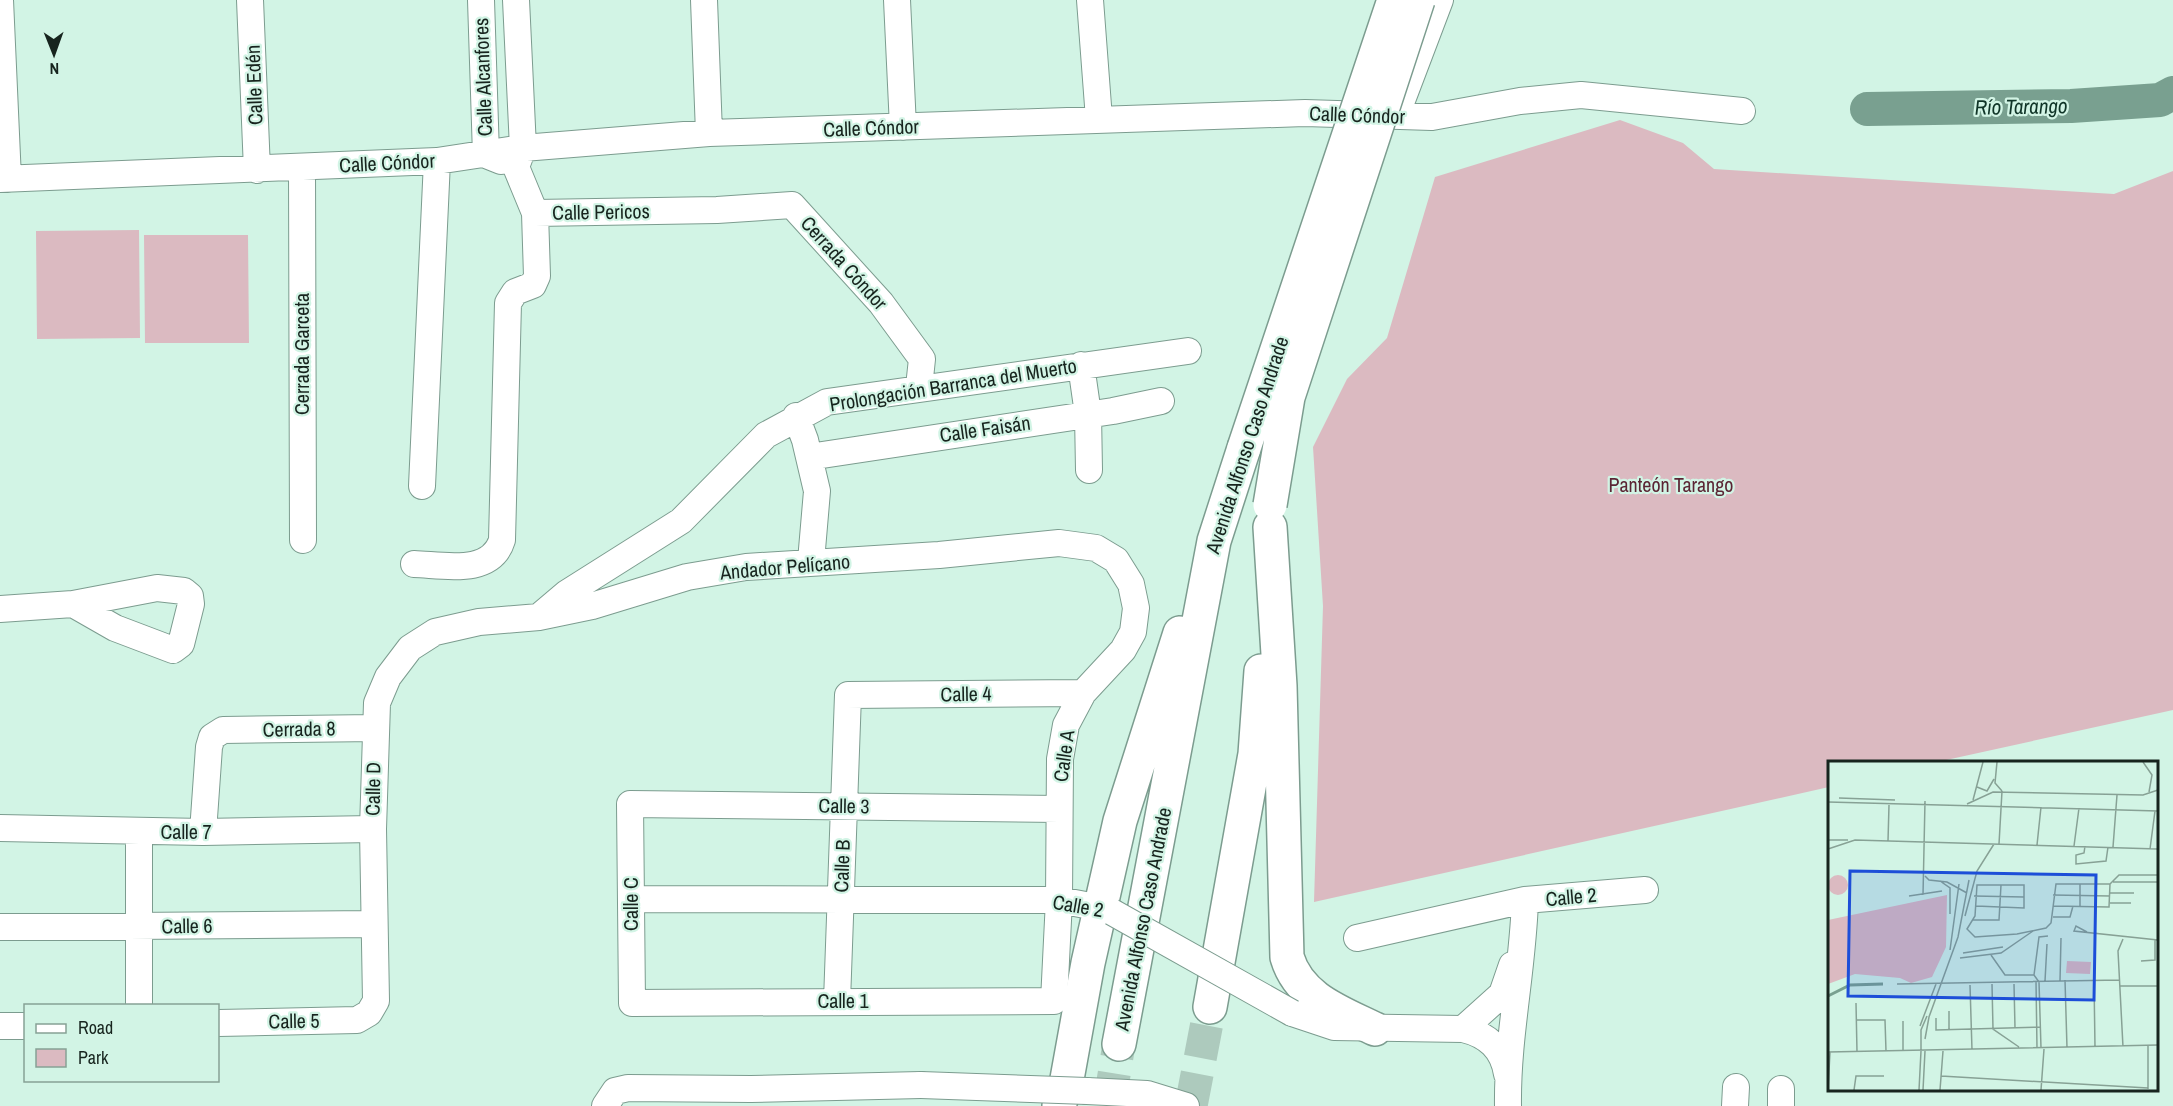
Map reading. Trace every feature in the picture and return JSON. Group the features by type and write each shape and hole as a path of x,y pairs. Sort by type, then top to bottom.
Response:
{"main road":[{"name":"Avenida Alfonso Caso Andrade","path":"1119,1044 1214,541 1394,0"},
{"name":"Avenida Alfonso Caso Andrade","path":"1210,1007 1255,754 1270,516 1288,397 1418,0"},
{"path":"1270,516 1280,686 1287,957 1296,978 1310,993 1326,1005 1375,1029"},
{"path":"1073,1099 1067,1079 1088,963 1107,910 1120,821 1185,615 1214,541"}],"street":[{"path":"0,0 4,179"},
{"name":"Calle Edén","path":"250,0 257,170"},
{"name":"Calle Alcanfores","path":"481,0 486,155"},
{"name":"Calle Alcanfores","path":"516,0 520,158"},
{"path":"704,0 709,133"},
{"path":"897,0 903,127"},
{"path":"1090,0 1099,119"},
{"path":"1396,116 1440,0"},
{"name":"Calle Cóndor","path":"4,179 257,170 486,155 520,158 709,133 1305,113 1432,117 1520,101 1581,95 1742,111"},
{"name":"Calle Pericos","path":"520,158 534,213 717,210"},
{"path":"422,486 437,160"},
{"name":"Cerrada Garceta","path":"302,167 303,540"},
{"name":"Cerrada Cóndor","path":"717,210 792,205 881,303 922,359 920,387"},
{"path":"414,564 474,565 489,560 500,548 508,303 515,292 533,285 537,276 534,213"},
{"name":"Prolongación Barranca del Muerto","path":"538,617 567,593 681,521 766,435 796,416 827,402 920,387 1188,351"},
{"path":"1081,365 1088,414 1089,470"},
{"name":"Calle Faisán","path":"809,457 1161,401"},
{"path":"796,416 817,491 811,561"},
{"name":"Andador Pelícano","path":"479,622 538,617 592,606 687,577 746,567 811,561 939,555 1059,543 1096,548"},
{"name":"Calle A","path":"1054,1001 1059,900 1060,759 1066,725 1083,693 1123,650 1133,632 1136,608 1131,584 1116,560 1096,548"},
{"path":"0,609 73,604"},
{"name":"Calle D","path":"369,1013 376,1001 373,829 377,703 388,677 410,648 435,632 479,622"},
{"name":"Calle 4","path":"848,695 1083,693"},
{"name":"Calle B","path":"837,1001 848,695"},
{"name":"Cerrada 8","path":"203,832 209,747 212,737 223,730 375,728"},
{"name":"Calle 3","path":"630,804 1059,809"},
{"name":"Calle C","path":"630,804 632,1003"},
{"name":"Calle 7","path":"0,828 139,832 373,829"},
{"path":"139,832 140,1004"},
{"name":"Calle 2","path":"1357,938 1525,900 1645,891"},
{"name":"Calle 2","path":"631,899 1059,900 1107,910 1292,1013 1326,1025 1375,1029 1463,1029 1485,1037 1501,1053 1508,1074"},
{"path":"1059,900 1078,927 1088,963"},
{"path":"1508,1106 1508,1074 1525,900"},
{"name":"Calle 6","path":"0,927 374,924"},
{"path":"1463,1029 1502,994 1524,927"},
{"name":"Calle 1","path":"632,1003 1054,1001"},
{"name":"Calle 5","path":"219,1023 357,1020 369,1013"},
{"path":"0,1026 24,1026"},
{"path":"605,1106 615,1091 628,1088 751,1089 921,1085 1073,1099 1147,1094 1186,1106"}],"green space":[{"name":"Panteón Tarango","path":"1620,120 1683,143 1714,169 2114,194 2173,171 2173,710 1942,761 1828,761 1828,787 1314,902 1323,606 1313,447 1347,379 1387,338 1435,177"},
{"path":"139,230 140,338 37,339 36,231"},
{"path":"144,235 248,235 249,343 145,343"}],"waterway":[{"name":"Río Tarango","path":"1867,109 2071,106 2160,100 2173,93"}],"tunnel":[{"path":"1191,1106 1210,1007"},
{"path":"1109,1106 1119,1044"}]}
